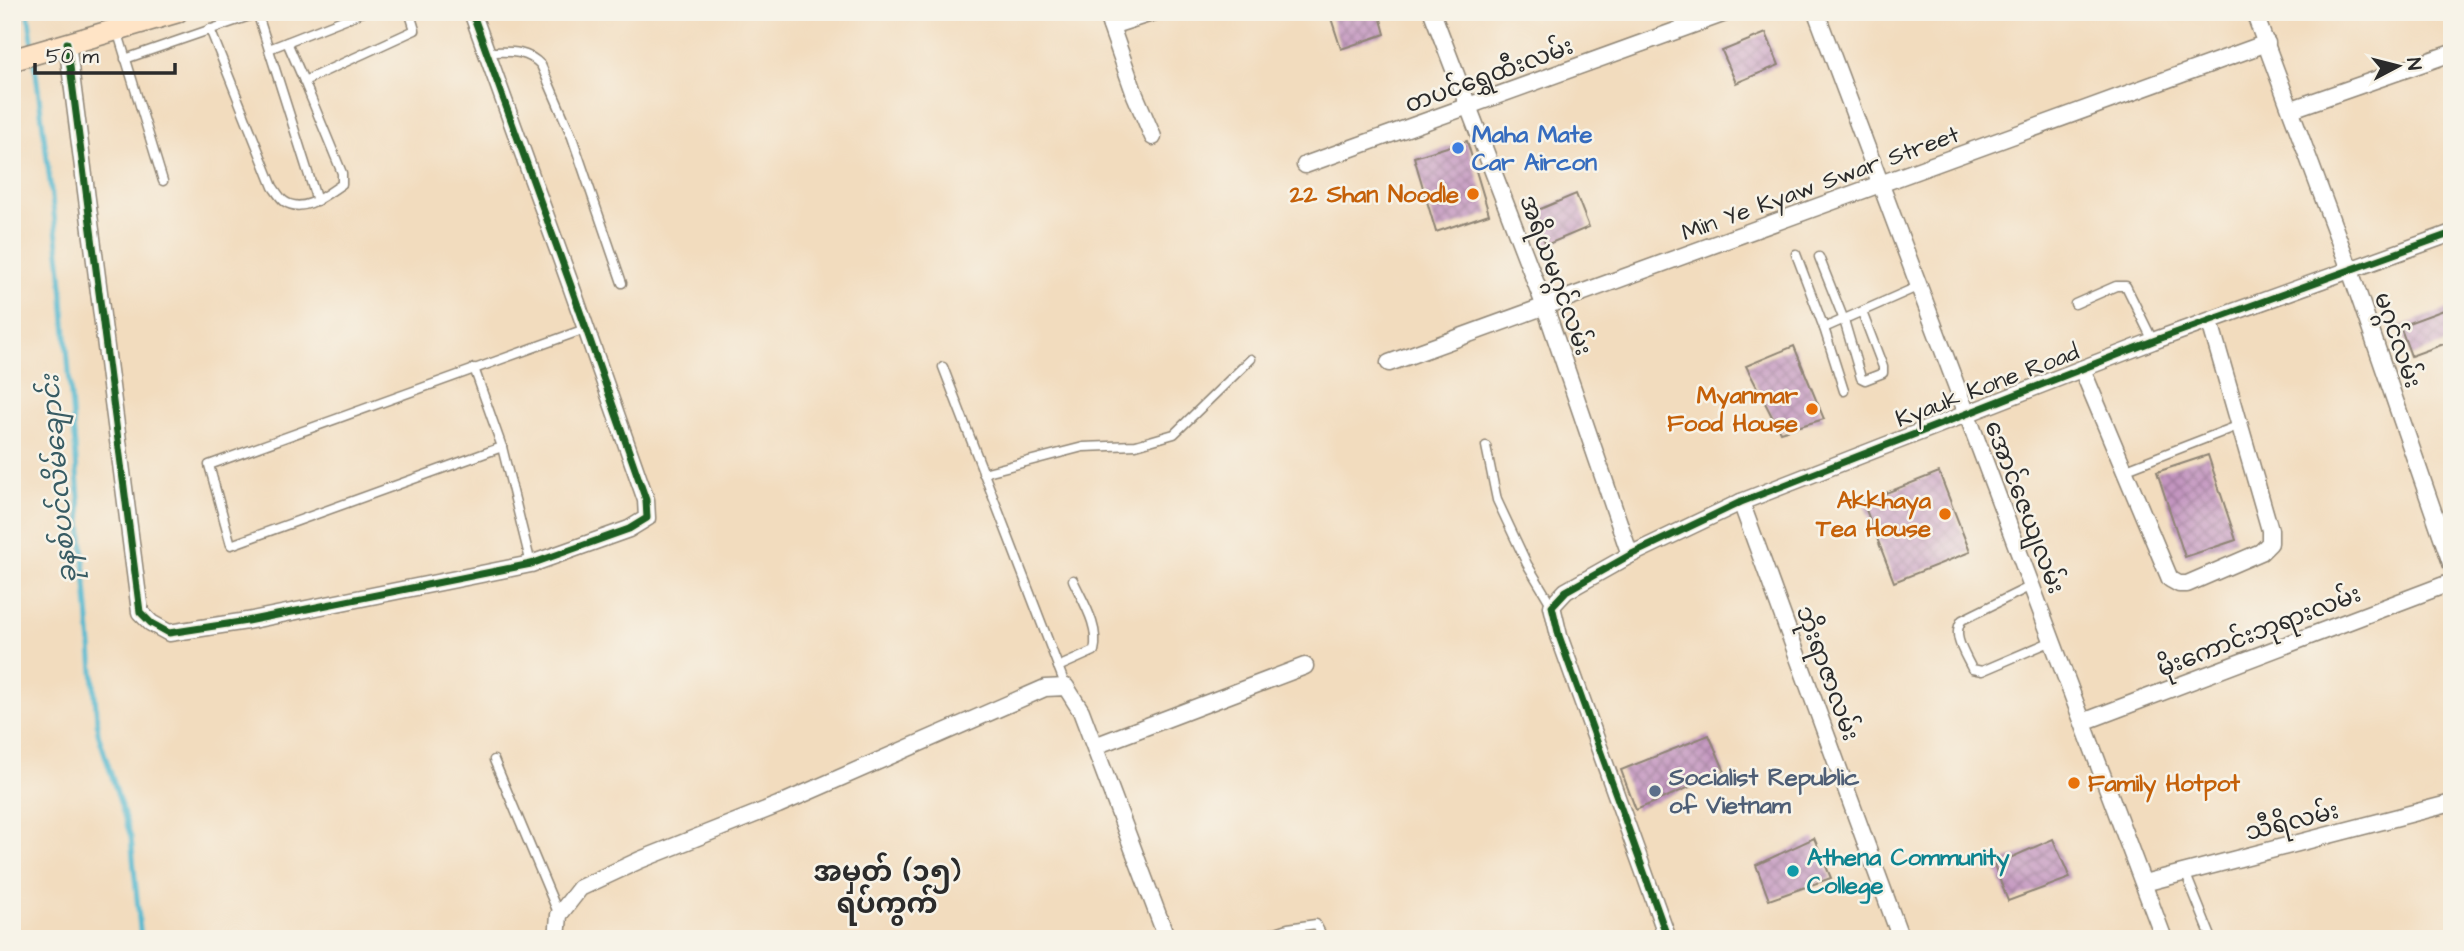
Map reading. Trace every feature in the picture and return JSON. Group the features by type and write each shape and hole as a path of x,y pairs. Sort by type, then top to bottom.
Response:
{"main road":[{"path":"27,55 177,12"}],"street":[{"path":"67,43 139,611 151,623 169,632 247,621 531,564 629,529 647,518 646,500 472,12"},
{"path":"1153,137 1109,19 1155,12"},
{"name":"အရိယမဂ္ဂင်လမ်း","path":"1432,12 1545,307 1630,555"},
{"name":"တပင်ရွှေထီးလမ်း","path":"1305,165 1728,12"},
{"name":"အောင်ဇေယျလမ်း","path":"1816,12 2164,939"},
{"name":"မဂ္ဂင်လမ်း","path":"2255,12 2350,270 2452,566"},
{"name":"Min Ye Kyaw Swar Street","path":"1389,363 2267,43"},
{"path":"2292,109 2452,53"},
{"name":"Kyauk Kone Road","path":"1552,606 1566,591 1630,555 1741,502 2153,341 2452,233"},
{"path":"2082,369 2171,579 2179,584 2187,584 2261,552 2270,543 2270,530 2210,322"},
{"name":"ဘိုးရာဇာလမ်း","path":"1741,502 1901,939"},
{"name":"မိုးကောင်းဘုရားလမ်း","path":"2083,722 2452,582"},
{"path":"1552,606 1570,671 1668,939"},
{"path":"1095,746 1305,666"},
{"path":"557,939 559,915 580,888 1045,688 1066,687 1082,711 1167,939"},
{"name":"သီရိလမ်း","path":"2144,883 2452,803"}],"lane":[{"path":"269,49 363,12"},
{"path":"304,81 415,30 407,12"},
{"path":"125,59 258,13 317,201"},
{"path":"210,29 273,187 285,202 300,205 317,201 342,184 342,173 287,42"},
{"path":"117,30 163,181"},
{"path":"487,52 520,52 532,56 541,65 572,137 622,283"},
{"path":"1796,254 1844,391"},
{"path":"1819,257 1844,320 1861,378 1865,380 1883,373 1883,367 1862,312"},
{"path":"2076,304 2116,286 2126,286 2153,341"},
{"path":"1824,328 1917,287"},
{"path":"502,447 232,545 209,465 585,329"},
{"path":"983,473 1083,447 1136,445 1174,434 1251,359"},
{"path":"943,367 1066,687"},
{"path":"474,368 502,447 531,564"},
{"path":"2124,470 2240,425"},
{"path":"1486,446 1497,500 1527,564 1552,606"},
{"path":"1058,667 1094,651 1096,643 1093,625 1073,580"},
{"path":"2031,586 1962,620 1958,626 1958,640 1972,669 1982,671 2052,641"},
{"path":"494,760 559,915"},
{"path":"2185,872 2212,939"},
{"path":"1255,939 1288,928 1316,925 1324,939"},
{"path":"12,933 13,939"}],"building":[{"path":"1329,12 1379,12 1385,34 1341,49"},
{"path":"1766,33 1779,65 1736,83 1722,51"},
{"path":"1467,141 1489,214 1436,232 1414,157"},
{"path":"1576,194 1589,227 1546,245 1533,212"},
{"path":"2452,307 2452,341 2411,356 2400,326"},
{"path":"1794,346 1824,419 1780,432 1746,366"},
{"path":"2208,455 2236,540 2185,557 2157,472"},
{"path":"1939,472 1970,552 1894,582 1863,502"},
{"name":"Socialist Republic of Vietnam","path":"1709,735 1725,772 1636,810 1621,770"},
{"name":"Athena Community College","path":"1814,838 1831,878 1769,900 1756,865"},
{"path":"2053,839 2070,878 2008,901 1994,865"}],"waterway":[{"name":"ခုနစ်ပင်လိမ်ချောင်း","path":"28,12 33,47"},
{"name":"ခုနစ်ပင်လိမ်ချောင်း","path":"34,57 60,261 98,733 131,837 141,939"}],"cycle path":[{"path":"67,43 140,612 151,623 169,633 247,621 531,564 629,529 647,518 646,500 472,12"},
{"path":"1668,939 1559,636 1552,606 1566,591 1630,555 1741,502 2153,341 2452,233"}],"place":[{"name":"Maha Mate Car Aircon","path":"1458,148"},
{"name":"22 Shan Noodle","path":"1473,194"},
{"name":"Myanmar Food House","path":"1812,409"},
{"name":"Akkhaya Tea House","path":"1945,514"},
{"name":"Family Hotpot","path":"2074,783"},
{"name":"Socialist Republic of Vietnam","path":"1655,791"},
{"name":"Athena Community College","path":"1793,871"}],"district":[{"name":"အမှတ် (၁၅) ရပ်ကွက်","path":"887,887"}]}
